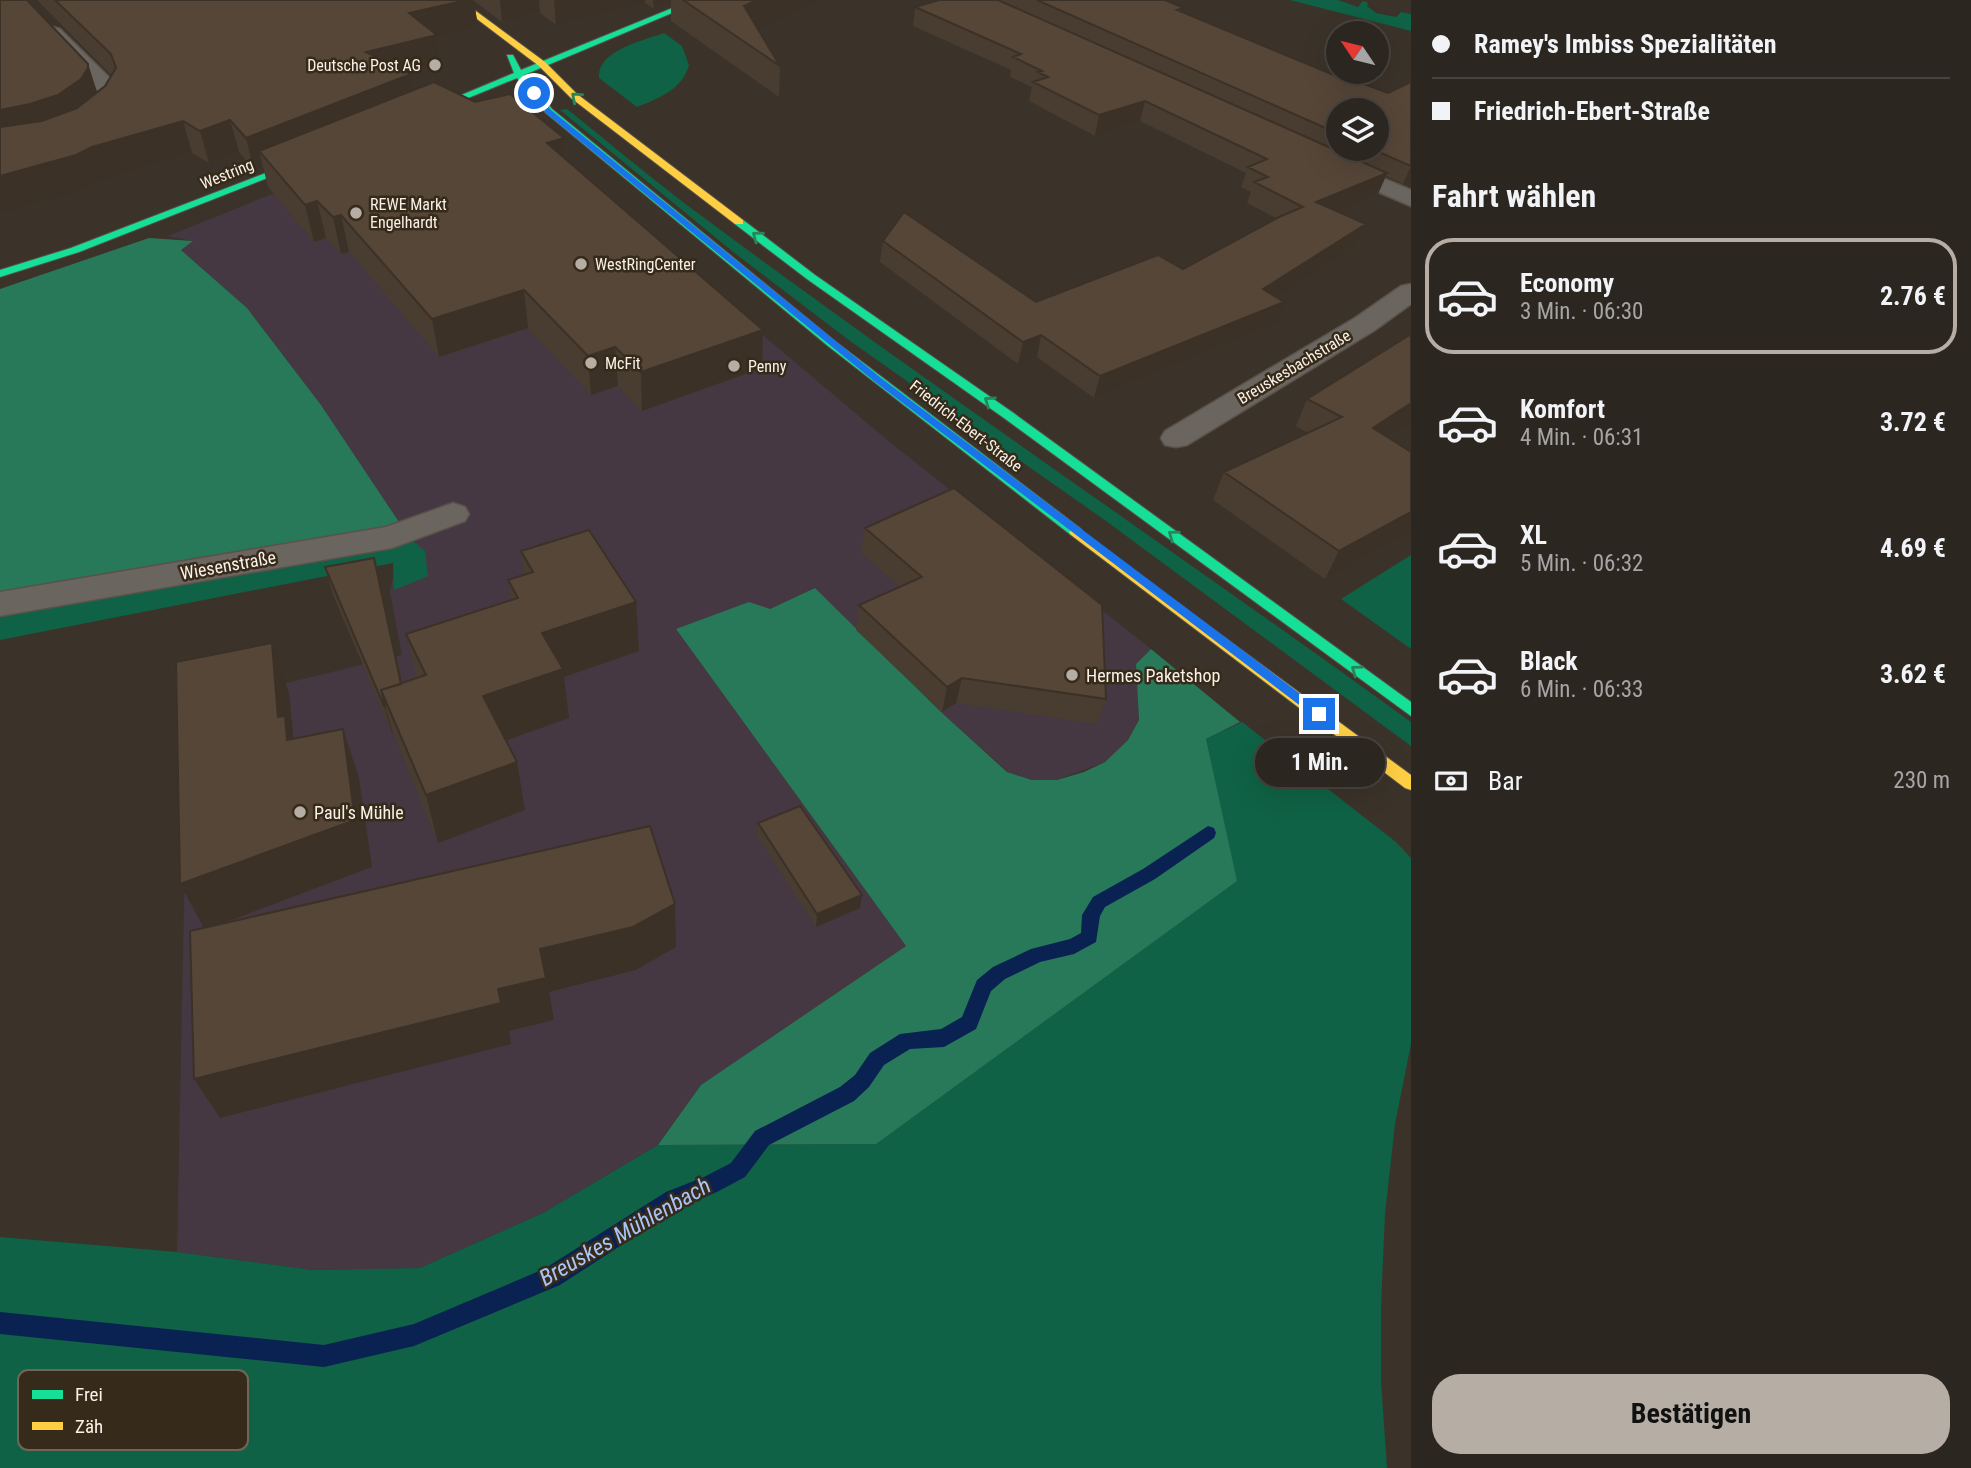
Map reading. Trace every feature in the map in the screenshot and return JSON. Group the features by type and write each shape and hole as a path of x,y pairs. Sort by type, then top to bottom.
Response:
{"main road":[{"name":"Friedrich-Ebert-Straße","path":"456,0 542,64 585,105 811,277 1008,415 1411,710"},
{"path":"399,123 699,0"},
{"name":"Friedrich-Ebert-Straße","path":"498,30 519,74 549,111 877,380 1411,784"},
{"name":"Westring","path":"0,274 122,233 326,153"}],"street":[{"path":"0,153 50,144 75,135 102,119 111,106 111,92 41,20"},
{"path":"1312,154 1411,199"},
{"name":"Breuskesbachstraße","path":"1176,439 1365,324 1411,292"},
{"name":"Wiesenstraße","path":"0,604 392,537 453,514"}],"shaded area":[{"path":"506,119 891,443 1151,649 1136,664 1139,720 1128,740 1105,762 1057,780 1032,780 1008,772 941,712 815,588 770,609 676,629 906,946 701,1085 658,1145 543,1213 420,1268 313,1270 177,1252 188,707 402,655 390,592 403,528 321,405 247,308 181,250 192,241 168,236 441,126"}],"green space":[{"path":"1290,0 1338,0 1358,7 1363,1 1376,13 1396,17 1401,12 1411,14 1411,31 1390,26 1390,21 1372,21"},
{"path":"664,33 682,46 689,65 681,81 669,92 637,107 599,78 600,68 613,54 634,43"},
{"path":"567,109 682,201 787,279 1411,722 1411,746 1106,521 850,341 732,251 560,110"},
{"path":"149,238 193,241 181,250 247,308 321,405 403,528 0,595 0,289"},
{"path":"406,541 414,542 425,551 428,576 394,590 393,563 0,640 0,612"},
{"path":"1411,555 1411,649 1341,599"},
{"path":"815,588 941,712 1007,772 1032,780 1057,780 1084,772 1105,762 1128,740 1139,720 1136,664 1151,649 1240,722 1206,739 1237,881 876,1144 658,1145 701,1085 906,946 676,629 749,602 770,609"},
{"path":"1242,722 1396,842 1411,858 1411,1044 1395,1124 1385,1214 1381,1306 1381,1381 1387,1468 0,1468 0,1237 177,1252 313,1270 420,1268 543,1213 658,1145 876,1144 1206,739"}],"building":[{"path":"0,0 27,0 88,64 81,79 58,95 0,110"},
{"path":"55,0 467,0 409,13 437,35 366,52 411,74 246,138 230,120 200,131 183,121 0,176 0,127 42,121 77,108 105,86 116,68 111,54"},
{"path":"683,0 757,0 744,6 780,66"},
{"path":"939,0 998,0 1326,146 1326,161 1360,161 1387,173 1316,202 1366,224 1263,289 1284,302 1100,376 1041,335 1023,342 883,241 904,212 1036,302 1158,255 1183,269 1279,217 1303,207 1254,182 1268,177 1248,167 1267,159 1145,101 1099,115 1033,82 1048,77 1038,72 1042,71 1013,57 1021,54 915,7"},
{"path":"1037,0 1165,0 1184,8 1177,10 1326,72 1326,84 1364,84 1388,93 1411,82 1411,166 1389,156 1389,98 1326,98 1326,128"},
{"path":"434,82 475,102 510,94 564,138 547,143 763,330 641,372 615,347 588,356 524,290 432,319 341,215 333,217 317,201 305,205 259,151"},
{"path":"1411,334 1411,403 1373,428 1411,452 1411,512 1339,551 1224,472 1342,417 1307,399"},
{"path":"954,488 1102,605 1106,699 962,678 947,687 859,605 922,577 865,528"},
{"path":"589,530 636,602 542,633 563,669 483,696 517,762 426,795 381,690 426,675 406,634 518,598 508,580 533,572 521,551"},
{"path":"374,558 401,684 381,690 385,706 325,567"},
{"path":"272,643 278,717 285,716 287,740 343,729 355,820 180,884 176,662"},
{"path":"800,806 862,895 817,914 758,823"},
{"path":"650,826 675,904 633,927 540,949 546,978 498,989 501,1003 194,1079 190,931"}],"waterway":[{"name":"Breuskes Mühlenbach","path":"0,1323 324,1356 414,1335 552,1277 673,1199 710,1185 738,1170 762,1138 847,1094 862,1081 877,1059 907,1040 944,1038 969,1023 984,986 999,973 1037,955 1074,946 1090,937 1091,915 1099,902 1149,874 1208,833"}],"traffic: fast":[{"path":"414,117 699,0"},
{"path":"510,57 519,74 549,111 832,344 1076,532"},
{"path":"0,274 75,250 313,158"},
{"path":"739,222 811,277 1008,415 1411,710"}],"traffic: slow":[{"path":"456,0 542,64 574,96 739,222"},
{"path":"1076,532 1411,784"}],"place":[{"name":"Deutsche Post AG","path":"435,65"},
{"name":"REWE Markt Engelhardt","path":"356,213"},
{"name":"WestRingCenter","path":"581,264"},
{"name":"McFit","path":"591,363"},
{"name":"Penny","path":"734,366"},
{"name":"Hermes Paketshop","path":"1072,675"},
{"name":"Paul's Mühle","path":"300,812"}],"route":[{"path":"534,93 549,111 877,380 1319,714"}]}
